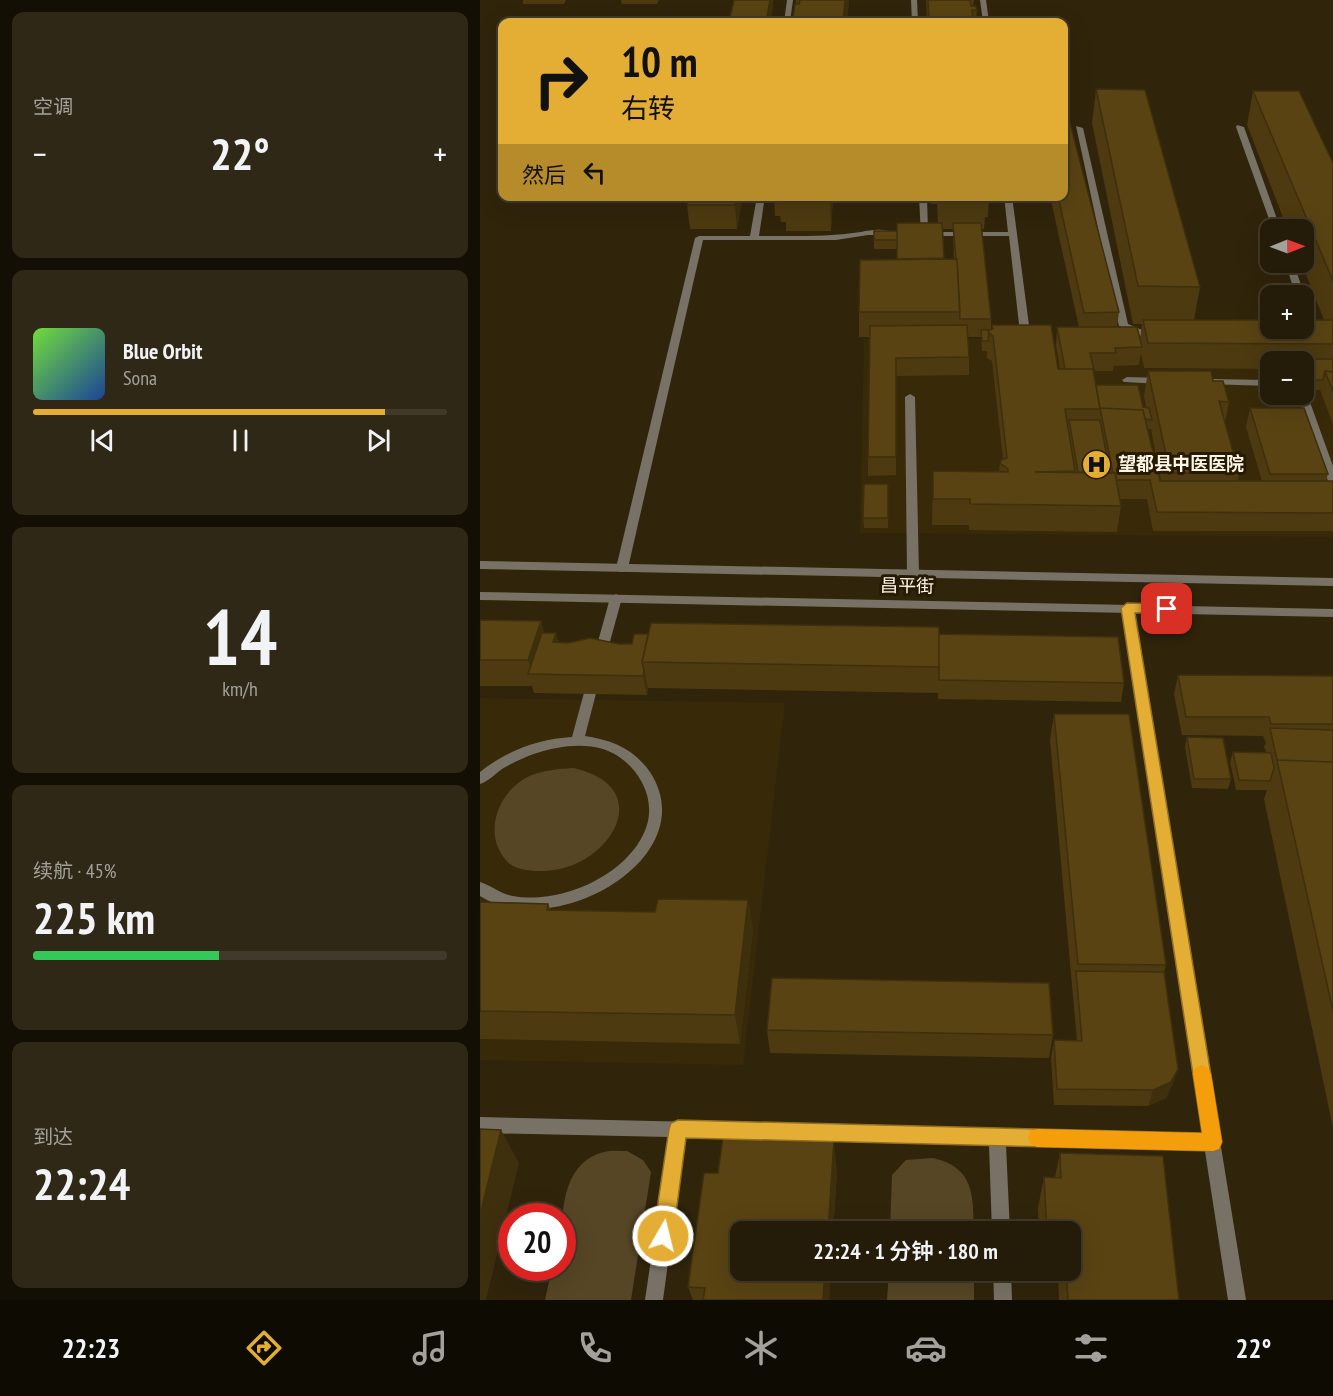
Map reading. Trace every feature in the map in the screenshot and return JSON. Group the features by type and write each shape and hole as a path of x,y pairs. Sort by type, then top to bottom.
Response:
{"street":[{"path":"788,18 790,0"},
{"path":"914,0 915,18"},
{"path":"983,0 985,18"},
{"path":"1240,127 1273,219"},
{"path":"1079,128 1124,326 1146,335 1169,335"},
{"path":"754,238 760,201"},
{"path":"923,201 924,234"},
{"path":"1009,201 1025,333"},
{"path":"621,568 699,238 836,238 868,233 902,233"},
{"path":"913,234 1013,234"},
{"path":"1314,322 1321,337 1314,337"},
{"path":"1127,380 1175,381"},
{"path":"1198,382 1260,383"},
{"path":"910,397 913,573"},
{"path":"1306,405 1333,481"},
{"name":"昌平街","path":"480,565 1333,582"},
{"name":"昌平街","path":"480,596 1333,613"},
{"path":"577,741 616,598"},
{"path":"1127,608 1237,1300"},
{"path":"480,778 502,761 526,750 551,742 577,741 600,744 620,751 637,763 648,778 655,796 655,816 650,836 637,857 617,876 592,891 564,901 536,904 508,901 480,888"},
{"path":"480,1125 1213,1142"},
{"path":"654,1300 678,1129"},
{"path":"997,1137 1001,1221"},
{"path":"1002,1281 1003,1300"}],"shaded area":[{"name":"望都县中医医院","path":"1054,338 1056,343 1333,347 1333,537 860,533 864,339"},
{"path":"480,698 785,703 743,1065 480,1060"},
{"path":"573,768 600,778 615,792 619,809 615,827 604,844 587,858 565,868 533,871 513,866 501,853 496,841 497,815 502,802 520,782 532,775"},
{"path":"613,1151 627,1151 643,1160 651,1172 631,1300 545,1300 549,1281 576,1281 576,1203 564,1203 569,1184 577,1170 588,1159"},
{"path":"933,1158 957,1168 968,1184 974,1221 890,1221 892,1175 906,1160"},
{"path":"888,1281 974,1281 974,1300 887,1300"}],"building":[{"path":"734,0 770,0 767,18 730,18"},
{"path":"800,0 845,0 843,18 793,18 795,4 799,4"},
{"path":"928,0 970,0 971,6 976,6 977,10 972,10 973,18 929,18"},
{"path":"1096,89 1145,90 1200,287 1138,286"},
{"path":"1253,91 1299,91 1333,163 1333,281 1314,236 1314,219 1307,219"},
{"path":"1068,115 1119,312 1084,313 1059,201 1068,201"},
{"path":"688,201 735,201 735,205 687,205"},
{"path":"897,223 942,223 944,258 897,259"},
{"path":"953,223 981,223 991,319 960,319"},
{"path":"874,231 897,231 897,240 874,240"},
{"path":"957,259 960,312 859,312 860,260"},
{"path":"1143,320 1260,320 1260,339 1314,339 1314,320 1332,320 1333,322 1333,344 1148,343"},
{"path":"967,325 969,357 896,358 896,457 868,457 870,326"},
{"path":"992,325 1051,325 1058,369 1093,369 1100,409 1065,409 1075,471 1035,472 1115,473 1121,506 970,504 970,499 933,499 933,471 1008,472 1008,469 1000,463 1001,460 1007,458 993,336 988,332 993,329"},
{"path":"1057,327 1137,327 1142,347 1115,348 1116,353 1090,353 1094,370 1065,369"},
{"path":"981,330 989,330 988,341 982,341"},
{"path":"1314,359 1333,359 1333,372 1325,371 1323,380 1314,380"},
{"path":"1148,371 1211,371 1213,381 1223,381 1229,402 1219,401 1239,473 1170,473"},
{"path":"1325,371 1333,372 1333,392"},
{"path":"1096,385 1138,385 1143,407 1149,408 1152,420 1145,419 1143,410 1100,408"},
{"path":"1100,408 1143,410 1160,481 1333,481 1333,513 1157,512 1150,480 1117,480 1113,473"},
{"path":"1250,408 1304,408 1328,474 1270,474"},
{"path":"1069,420 1100,420 1110,473 1078,472"},
{"path":"864,484 888,484 888,518 863,518"},
{"path":"480,620 541,621 528,660 480,660"},
{"path":"651,623 939,627 939,667 642,662"},
{"path":"542,633 556,633 553,642 568,643 590,638 619,644 632,644 634,634 648,634 642,662 643,676 528,674"},
{"path":"939,634 1118,637 1124,683 939,680"},
{"path":"1178,675 1333,676 1333,724 1271,724 1269,717 1186,717"},
{"path":"1054,714 1129,714 1166,965 1078,964"},
{"path":"1270,728 1333,730 1333,762 1277,760"},
{"path":"1187,737 1223,738 1231,779 1194,779"},
{"path":"1233,752 1271,753 1274,768 1270,781 1239,780"},
{"path":"1277,760 1333,762 1333,1011"},
{"path":"658,899 748,900 735,1015 480,1011 480,902 548,904 547,910 655,912"},
{"path":"1076,971 1164,972 1178,1069 1171,1082 1153,1090 1057,1089 1054,1040 1082,1041"},
{"path":"772,978 1049,983 1053,1035 767,1030"},
{"path":"480,1129 501,1130 480,1215"},
{"path":"723,1137 834,1140 829,1221 730,1221 730,1281 824,1281 823,1300 703,1300 705,1288 688,1287 704,1173 718,1173"},
{"path":"1060,1153 1163,1156 1179,1300 1068,1300 1067,1281 1081,1281 1081,1221 1046,1221 1044,1177 1061,1178"}],"slow traffic":[{"path":"1037,1138 1213,1142 1202,1074"}],"place":[{"name":"望都县中医医院","path":"1097,464"}],"route":[{"path":"663,1236 678,1129 1213,1142 1127,608 1167,609"}]}
